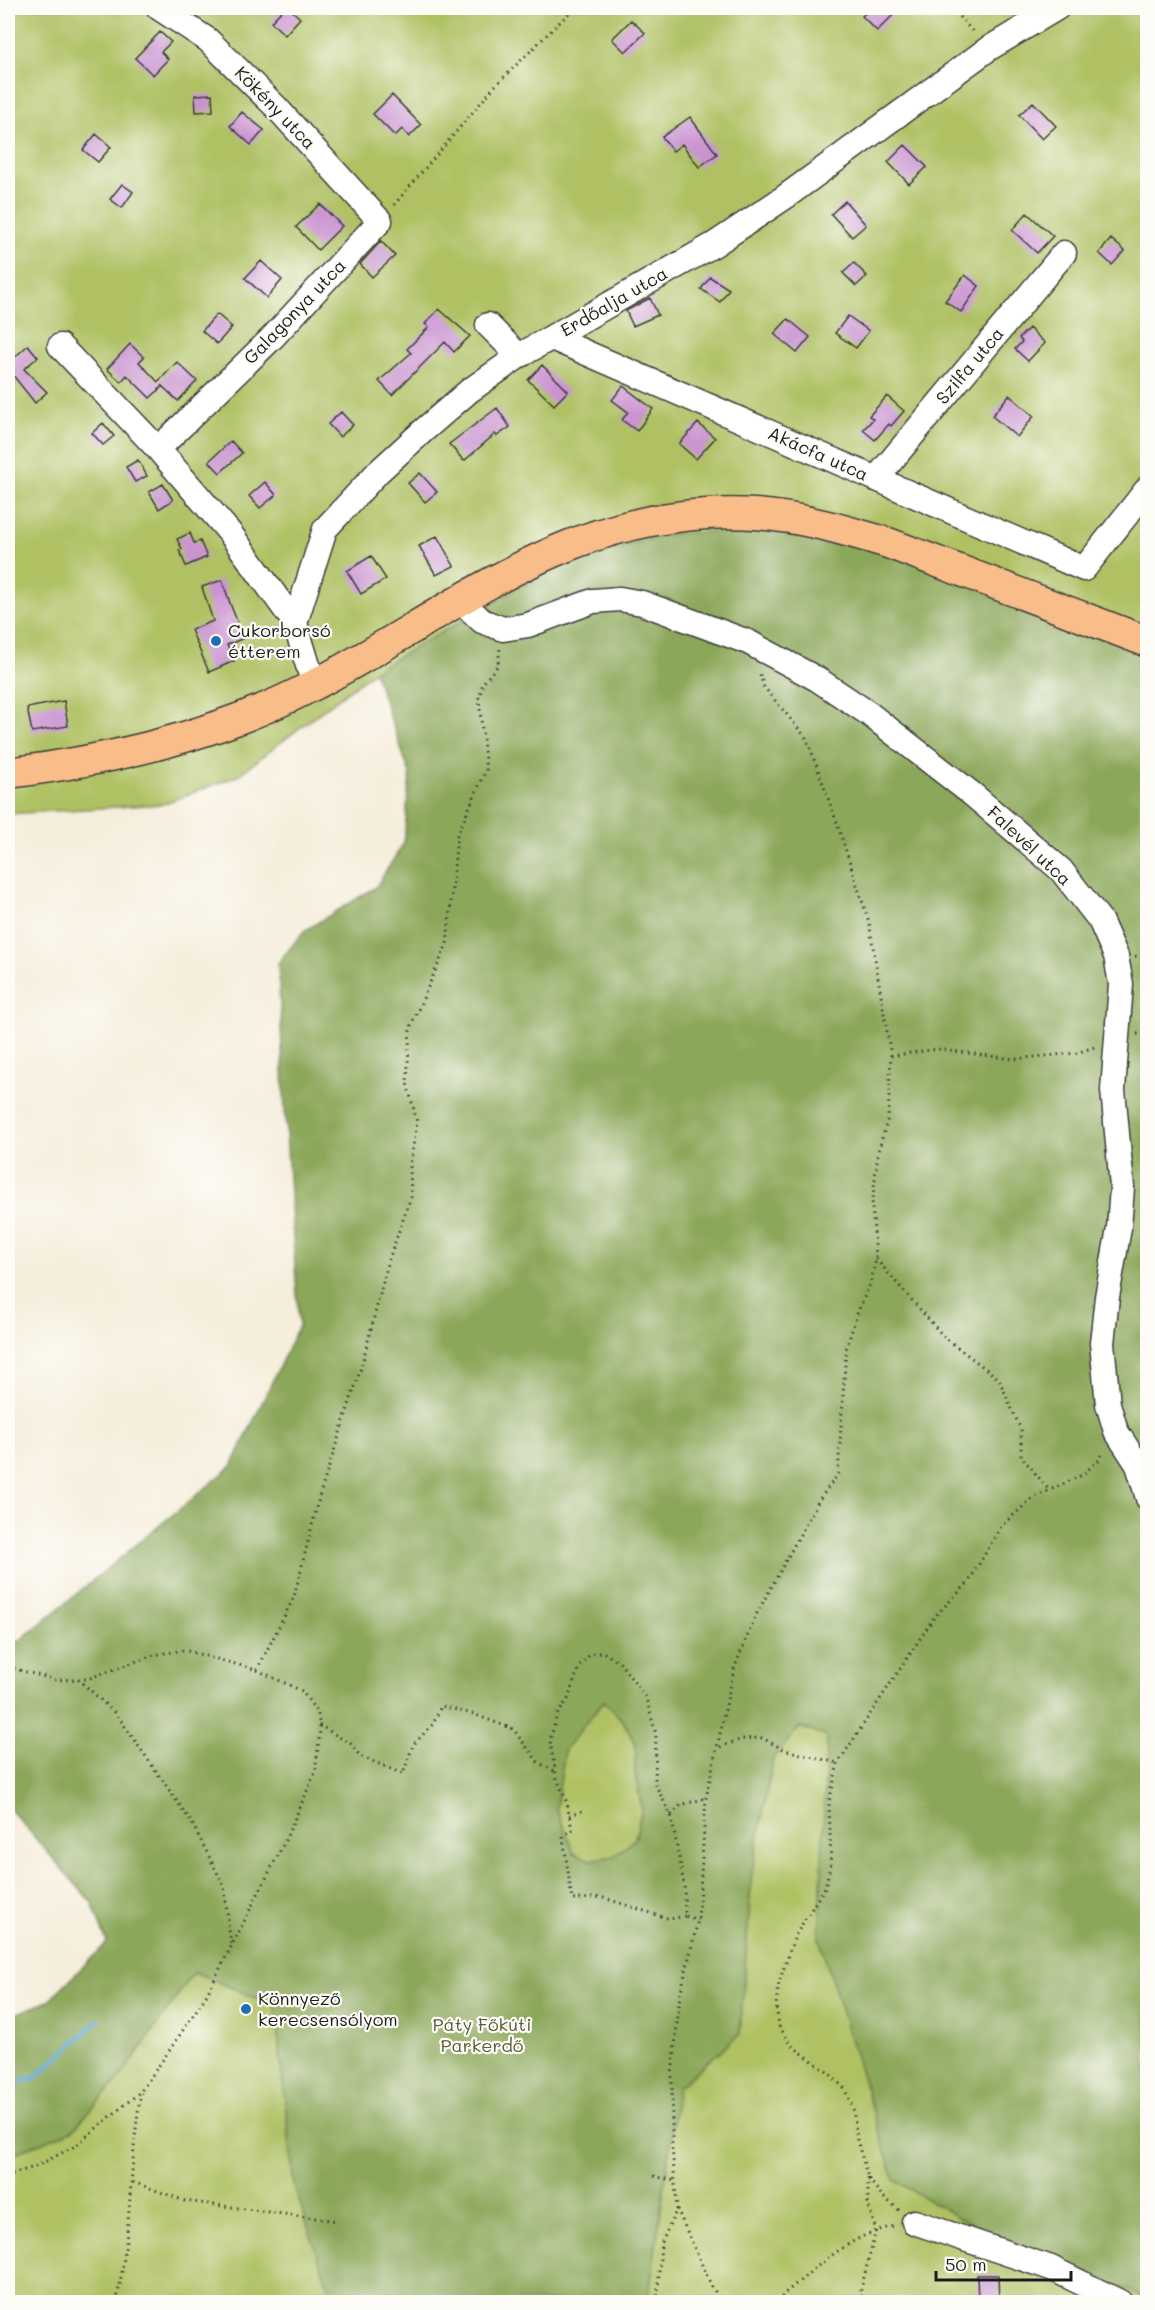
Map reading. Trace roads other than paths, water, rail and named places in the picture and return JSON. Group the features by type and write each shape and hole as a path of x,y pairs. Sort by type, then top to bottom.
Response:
{"main road":[{"path":"8,773 53,768 130,753 208,730 271,705 314,684 514,569 567,545 626,525 674,516 756,514 789,518 888,543 1148,642"}],"street":[{"name":"Kökény utca","path":"159,8 208,40 275,106 380,221"},
{"name":"Erdőalja utca","path":"295,623 325,529 378,472 469,391 519,356 715,244 785,197 988,49 1057,8"},
{"name":"Galagonya utca","path":"158,449 272,338 380,221"},
{"name":"Szilfa utca","path":"876,479 1064,253"},
{"path":"488,325 519,356"},
{"name":"Akácfa utca","path":"552,338 1084,569 1148,488"},
{"path":"60,346 158,449 230,533 295,623 314,684"},
{"name":"Falevél utca","path":"459,599 482,621 503,629 528,625 593,601 620,599 642,603 748,642 817,679 868,713 972,794 1060,870 1100,921 1116,956 1121,984 1113,1090 1122,1187 1119,1228 1102,1343 1108,1404 1116,1431 1138,1465 1148,1498"},
{"path":"914,2223 1051,2268 1120,2302"}],"waterway":[{"path":"8,2084 36,2077 99,2020"}],"place":[{"name":"Cukorborsó étterem","path":"216,641"},
{"name":"Könnyező kerecsensólyom","path":"246,2009"}],"park label":[{"name":"Páty Főkúti Parkerdő","path":"482,2035"}]}
